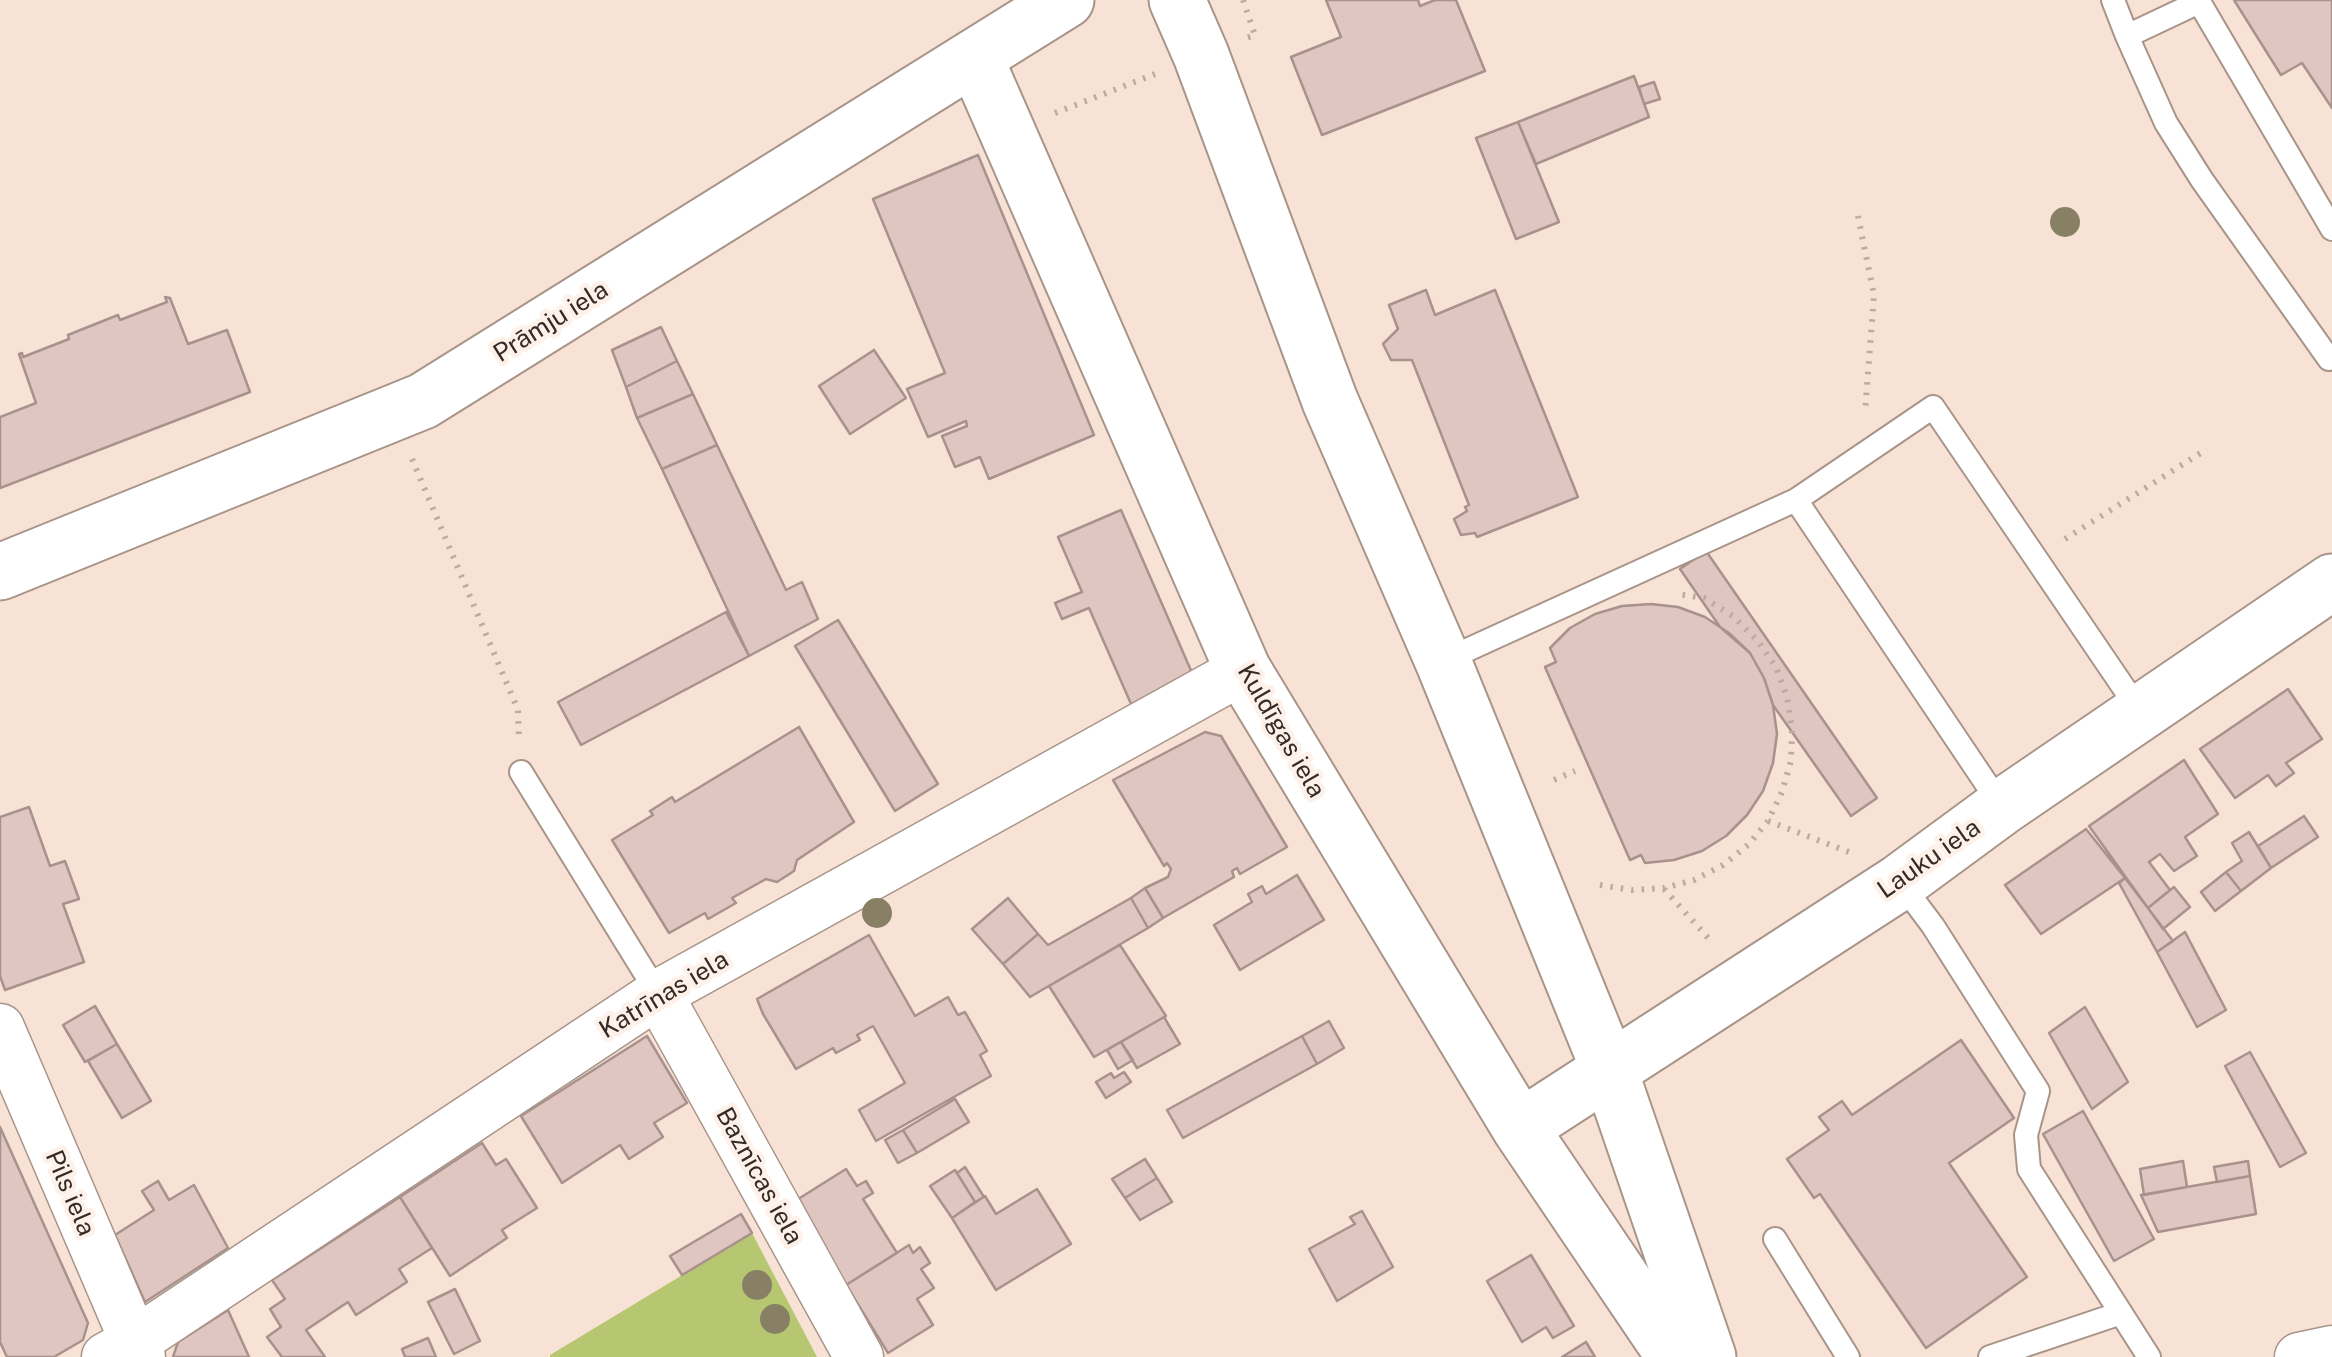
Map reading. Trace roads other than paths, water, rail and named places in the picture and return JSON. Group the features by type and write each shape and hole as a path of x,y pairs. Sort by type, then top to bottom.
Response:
{"street":[{"name":"Prāmju iela","path":"0,572 422,401 1066,0"},
{"path":"1176,0 1201,55 1330,401 1609,1068 1708,1357"},
{"name":"Kuldīgas iela","path":"975,58 1244,670 1520,1128 1674,1357"},
{"name":"Lauku iela","path":"1520,1128 1900,882 2332,582"},
{"name":"Katrīnas iela","path":"127,1352 658,994 1244,670"},
{"name":"Baznīcas iela","path":"658,994 859,1357"},
{"name":"Pils iela","path":"0,1028 127,1352"},
{"path":"2298,1357 2332,1350"}],"lane":[{"path":"2113,0 2166,124 2328,360"},
{"path":"2127,36 2198,1 2332,229"},
{"path":"1442,661 1796,500 1932,407 2141,713"},
{"path":"1796,500 2002,808"},
{"path":"520,772 658,994"},
{"path":"1900,882 2038,1091 2026,1135 2029,1169 2149,1357"},
{"path":"1774,1238 1848,1357"},
{"path":"1990,1357 2121,1313"}]}
